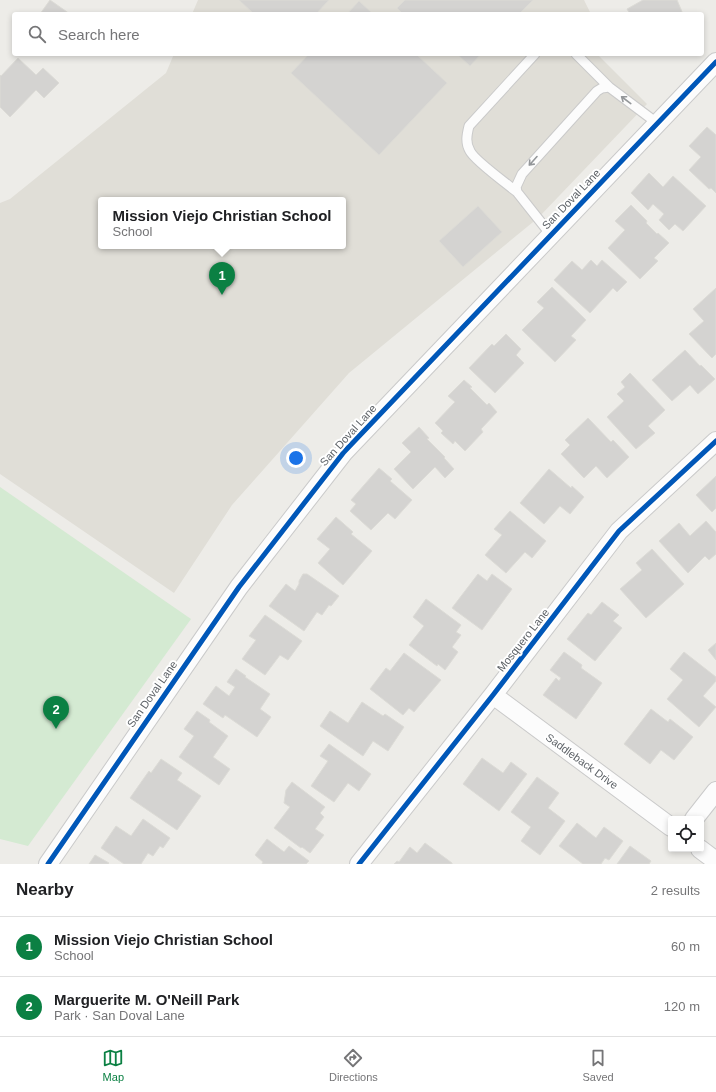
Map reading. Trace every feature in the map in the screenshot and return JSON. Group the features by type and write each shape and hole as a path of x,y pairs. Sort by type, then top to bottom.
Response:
{"street":[{"name":"San Doval Lane","path":"48,864 239,587 344,452 716,62"},
{"name":"Mosquero Lane","path":"360,864 493,695 619,531 716,441"},
{"name":"Saddleback Drive","path":"493,695 668,825"},
{"path":"696,816 716,791"},
{"path":"704,852 716,861"}],"lane":[{"path":"534,56 469,126 467,144 472,154 517,192 551,235"},
{"path":"578,56 609,87 658,124"},
{"path":"517,192 516,187 522,174 597,91 602,88 609,87"}],"shaded area":[{"path":"198,0 584,0 590,12 193,12"},
{"path":"173,56 599,56 647,104 538,218 349,373 232,505 174,593 0,474 0,203 10,199 166,73"}],"green space":[{"path":"0,487 191,619 28,846 0,839"}],"building":[{"path":"50,0 67,12 41,12"},
{"path":"239,0 329,0 318,12 252,12"},
{"path":"405,0 533,0 521,12 401,12 397,8"},
{"path":"643,0 677,0 682,12 629,12 627,9"},
{"path":"359,1 371,12 349,12"},
{"path":"307,56 418,56 447,83 379,155 291,73"},
{"path":"459,56 479,56 470,66"},
{"path":"18,58 36,75 43,68 59,83 44,98 36,90 10,117 0,107 0,75 1,76"},
{"path":"707,127 716,135 716,193 711,188 709,189 689,170 701,157 689,146"},
{"path":"649,173 663,187 673,176 706,206 683,231 675,224 669,230 659,220 664,214 653,204 648,210 631,193"},
{"path":"631,205 647,221 646,223 657,234 658,233 669,243 654,258 658,261 640,279 608,248 625,230 615,221"},
{"path":"478,206 502,232 463,267 439,241"},
{"path":"591,260 597,266 602,260 627,282 617,292 613,288 590,313 554,280 572,261 582,270"},
{"path":"552,287 586,320 571,336 576,340 555,362 522,330 544,308 537,302"},
{"path":"716,288 716,354 712,358 689,334 704,321 693,309"},
{"path":"506,334 521,349 516,355 524,363 495,393 469,368 492,344 494,346"},
{"path":"685,350 715,379 698,394 690,385 672,401 652,380"},
{"path":"630,373 665,410 648,426 655,433 636,449 607,417 624,401 617,394 625,387 621,382"},
{"path":"464,380 487,405 489,403 497,412 481,429 483,432 465,451 455,441 453,444 441,433 443,431 435,423 455,402 448,396"},
{"path":"588,418 611,442 613,440 629,457 607,478 596,466 584,478 561,454 570,445 565,440"},
{"path":"419,427 429,438 427,439 445,457 444,458 454,469 445,478 435,467 413,489 394,469 411,452 402,443"},
{"path":"379,468 392,479 390,481 412,500 395,519 388,513 371,530 350,511 356,504 351,500"},
{"path":"549,469 584,497 570,514 560,506 544,524 520,503"},
{"path":"716,476 716,508 712,512 696,495"},
{"path":"510,511 546,541 532,558 525,552 506,573 485,555 502,535 494,529"},
{"path":"336,517 353,532 351,534 372,551 343,585 318,563 330,549 317,539"},
{"path":"706,521 716,532 716,554 709,560 705,556 688,573 659,541 679,523 690,536"},
{"path":"652,549 684,584 646,618 620,589 642,570 636,563"},
{"path":"303,574 307,574 339,596 331,606 329,605 322,615 317,612 304,631 269,606 286,584 295,591"},
{"path":"478,574 487,581 492,574 512,589 482,630 452,608"},
{"path":"426,599 461,625 456,632 461,635 452,647 458,652 445,670 438,664 437,666 409,645 424,626 413,617"},
{"path":"602,602 619,615 613,621 622,628 595,661 567,639 588,613 591,615"},
{"path":"265,615 302,641 288,660 280,655 265,675 242,659 256,640 249,636"},
{"path":"716,643 716,660 708,650"},
{"path":"564,652 582,665 581,668 602,683 576,719 543,695 556,678 559,681 561,678 550,670"},
{"path":"684,652 716,677 716,681 703,696 716,707 699,727 667,699 683,680 670,669"},
{"path":"404,653 441,680 414,712 409,708 403,715 370,689 386,668 390,671"},
{"path":"236,669 270,694 260,709 271,717 257,737 225,715 223,718 203,704 216,686 229,696 235,687 227,682"},
{"path":"362,702 383,716 385,714 404,727 388,751 373,741 363,756 320,726 330,711 348,723"},
{"path":"651,709 668,722 670,719 693,737 674,760 661,750 650,764 624,744"},
{"path":"197,711 228,736 213,757 230,769 219,785 179,757 194,736 184,729"},
{"path":"329,744 371,774 359,791 348,783 334,802 311,786 328,761 320,756"},
{"path":"482,758 503,773 511,762 527,774 499,811 463,784"},
{"path":"161,759 182,773 177,780 201,796 177,830 130,798 149,771 151,773"},
{"path":"537,777 559,793 548,808 565,821 540,855 521,841 531,827 511,812"},
{"path":"292,782 325,807 320,813 324,817 315,829 324,835 310,853 274,828 290,807 284,803 286,790"},
{"path":"143,819 170,838 163,848 160,846 153,856 148,853 141,864 124,864 101,848 116,826 131,836"},
{"path":"577,823 596,838 604,827 623,841 609,860 605,858 601,864 583,864 559,846"},
{"path":"267,839 284,852 289,846 309,861 306,864 262,864 263,862 255,855"},
{"path":"425,843 452,864 394,864 397,861 399,862 410,847 417,853"},
{"path":"630,846 651,861 649,864 617,864"},
{"path":"95,855 109,863 89,864"}],"cycle path":[{"path":"48,864 239,587 344,452 716,62"},
{"path":"359,864 493,695 619,531 716,441"}],"place":[{"name":"Mission Viejo Christian School","path":"222,295"},
{"name":"Marguerite M. O'Neill Park","path":"56,729"}]}
